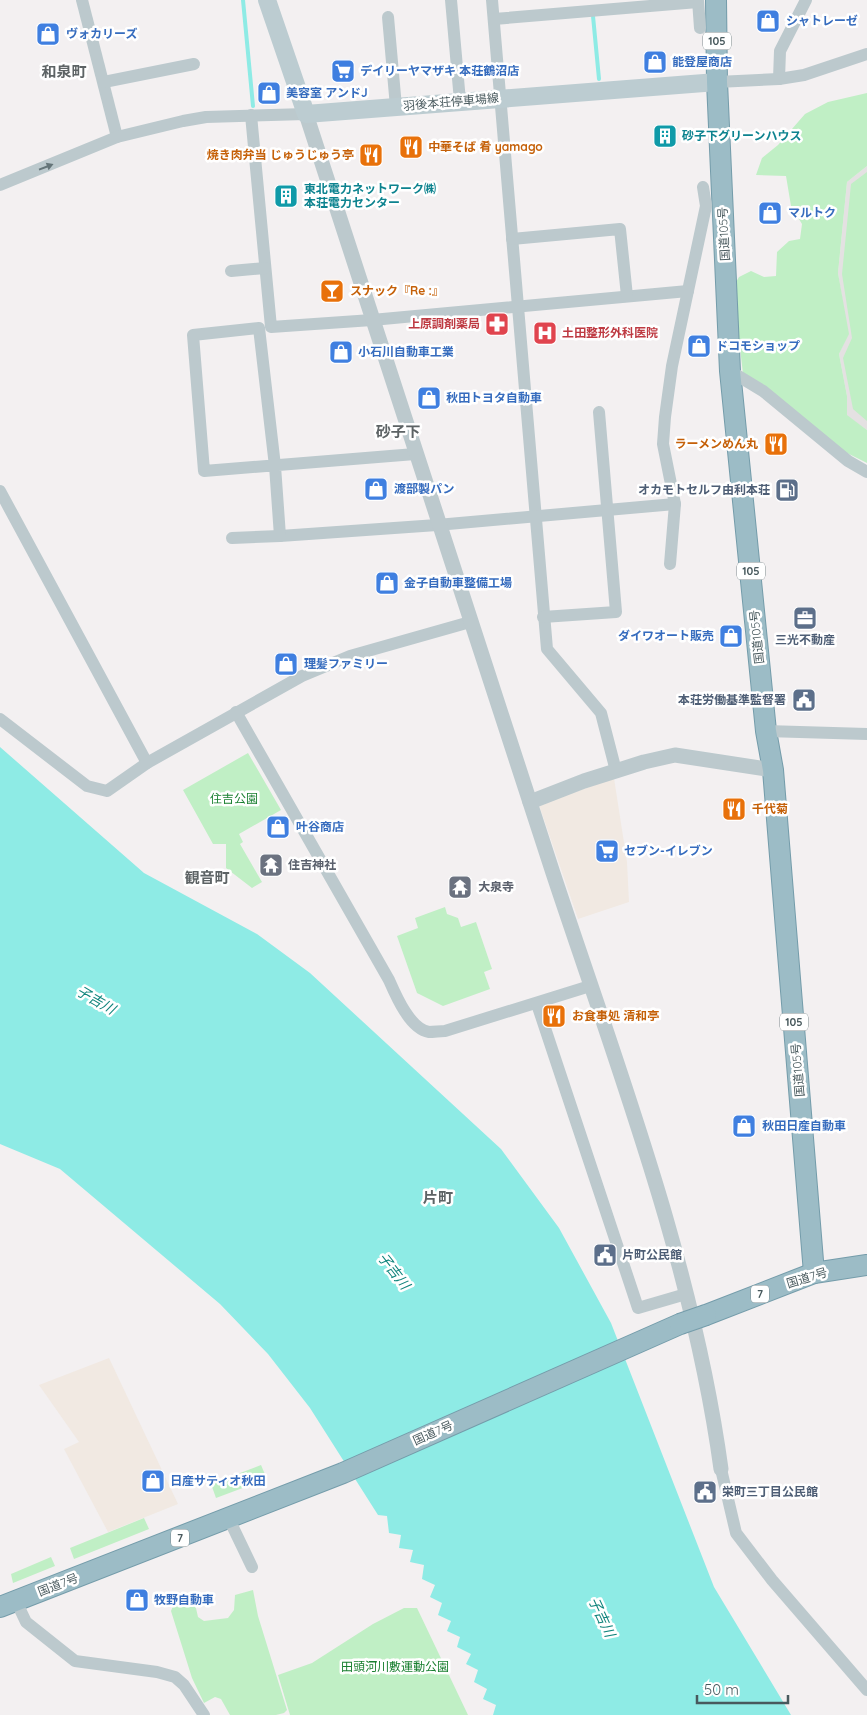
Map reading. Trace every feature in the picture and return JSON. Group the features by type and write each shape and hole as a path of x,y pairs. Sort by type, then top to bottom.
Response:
{"highway":[{"name":"国道105号","path":"704,1 717,82 730,371 766,732 773,770 814,1273"},
{"name":"国道7号","path":"8,1604 343,1473 680,1324 814,1273 867,1265"}],"main road":[{"path":"267,0 306,114"},
{"name":"羽後本荘停車場線","path":"306,114 500,97 717,82"}],"street":[{"path":"82,0 117,137"},
{"path":"451,0 460,101"},
{"path":"492,0 547,649 601,713 616,771"},
{"path":"779,79 780,51 806,0"},
{"path":"494,19 704,1 700,28"},
{"path":"388,18 396,107"},
{"path":"717,82 779,79 830,68 867,54"},
{"path":"104,82 194,64"},
{"path":"0,185 117,137 183,121 251,115 306,114 416,454 437,525 656,1186 703,1360 722,1469 736,1533 772,1580 867,1690"},
{"path":"251,115 271,327 372,320 688,291"},
{"path":"670,564 675,504 663,444 672,366 706,206 703,187"},
{"path":"512,239 620,229 627,296"},
{"path":"231,270 265,268"},
{"path":"280,536 275,466 260,328 193,335 204,471 275,466 416,454"},
{"path":"730,371 763,391 848,461 867,472"},
{"path":"543,616 616,612 598,412"},
{"path":"0,491 3,505 147,763"},
{"path":"232,538 437,525 675,504"},
{"path":"0,719 86,786 107,791 147,763 302,676 350,656 470,622"},
{"path":"236,712 389,980 403,1009 416,1024 427,1032 445,1031 590,986"},
{"path":"766,732 867,734"},
{"path":"530,802 616,771 674,756 738,763 773,770"},
{"path":"537,1004 638,1308 686,1294"},
{"path":"229,1519 252,1567"},
{"path":"8,1604 26,1622 75,1662 157,1672 175,1677 184,1685 204,1715"}],"shaded area":[{"path":"867,166 867,430 847,416 847,396 839,354 848,334 838,273 847,182"},
{"path":"614,778 627,862 629,902 578,919 539,805"},
{"path":"109,1358 178,1504 108,1532 64,1449 79,1442 39,1385"}],"green space":[{"path":"867,93 867,166 847,182 838,273 849,334 839,354 847,396 847,415 867,430 867,463 845,452 743,374 733,287 739,277 751,271 764,277 776,276 777,252 789,241 800,239 802,224 791,206 786,176 756,175 762,158 778,145 805,114 828,102"},
{"path":"867,172 867,421 853,409 843,358 852,338 842,274 851,184"},
{"name":"住吉公園","path":"248,753 281,810 239,834 243,842 240,844 262,882 252,888 226,868 226,844 213,844 183,790"},
{"path":"445,907 447,914 458,918 461,927 476,922 492,969 484,972 490,989 443,1006 417,993 397,936 418,928 415,918"},
{"path":"261,1465 267,1479 216,1498 211,1484"},
{"path":"144,1518 149,1529 74,1559 70,1548"},
{"path":"51,1557 55,1566 13,1583 11,1574"},
{"path":"253,1590 258,1616 287,1710 276,1715 230,1715 221,1699 215,1697 204,1703 192,1678 171,1611 175,1601 186,1593 193,1595 198,1617 204,1621 228,1618 234,1610 235,1595"},
{"name":"田頭河川敷運動公園","path":"404,1608 417,1608 468,1715 290,1715 278,1675 312,1663 373,1624"}],"water":[{"name":"子吉川","path":"0,747 144,873 257,934 310,973 501,1149 559,1228 611,1323 714,1587 791,1715 493,1715 496,1705 483,1699 487,1689 474,1682 478,1670 466,1664 471,1654 457,1647 460,1637 447,1631 451,1621 438,1615 442,1603 430,1597 435,1585 422,1579 424,1565 410,1562 413,1550 399,1548 401,1535 389,1533 387,1516 378,1515 310,1408 268,1354 220,1304 60,1169 0,1144"}],"waterway":[{"path":"243,0 253,106"},
{"path":"593,16 599,79"}],"place":[{"name":"シャトレーゼ","path":"768,21"},
{"name":"ヴォカリーズ","path":"48,34"},
{"name":"能登屋商店","path":"655,62"},
{"name":"デイリーヤマザキ 本荘鶴沼店","path":"343,71"},
{"name":"美容室 アンドJ","path":"269,93"},
{"name":"砂子下グリーンハウス","path":"665,136"},
{"name":"中華そば 肴 yamago","path":"411,147"},
{"name":"焼き肉弁当 じゅうじゅう亭","path":"371,155"},
{"name":"東北電力ネットワーク㈱ 本荘電力センター","path":"286,196"},
{"name":"マルトク","path":"770,213"},
{"name":"スナック『Re :』","path":"332,291"},
{"name":"上原調剤薬局","path":"497,324"},
{"name":"土田整形外科医院","path":"545,333"},
{"name":"ドコモショップ","path":"699,346"},
{"name":"小石川自動車工業","path":"341,352"},
{"name":"秋田トヨタ自動車","path":"429,398"},
{"name":"ラーメンめん丸","path":"776,444"},
{"name":"渡部製パン","path":"376,489"},
{"name":"オカモトセルフ由利本荘","path":"787,490"},
{"name":"金子自動車整備工場","path":"387,583"},
{"name":"三光不動産","path":"805,618"},
{"name":"ダイワオート販売","path":"731,636"},
{"name":"理髪ファミリー","path":"286,664"},
{"name":"本荘労働基準監督署","path":"804,700"},
{"name":"千代菊","path":"734,809"},
{"name":"叶谷商店","path":"278,827"},
{"name":"セブン-イレブン","path":"607,851"},
{"name":"住吉神社","path":"271,865"},
{"name":"大泉寺","path":"460,887"},
{"name":"お食事処 清和亭","path":"554,1016"},
{"name":"秋田日産自動車","path":"744,1126"},
{"name":"片町公民館","path":"605,1255"},
{"name":"日産サティオ秋田","path":"153,1481"},
{"name":"栄町三丁目公民館","path":"705,1492"},
{"name":"牧野自動車","path":"137,1600"}],"district":[{"name":"和泉町","path":"64,72"},
{"name":"砂子下","path":"398,432"},
{"name":"観音町","path":"207,878"},
{"name":"片町","path":"438,1198"}]}
